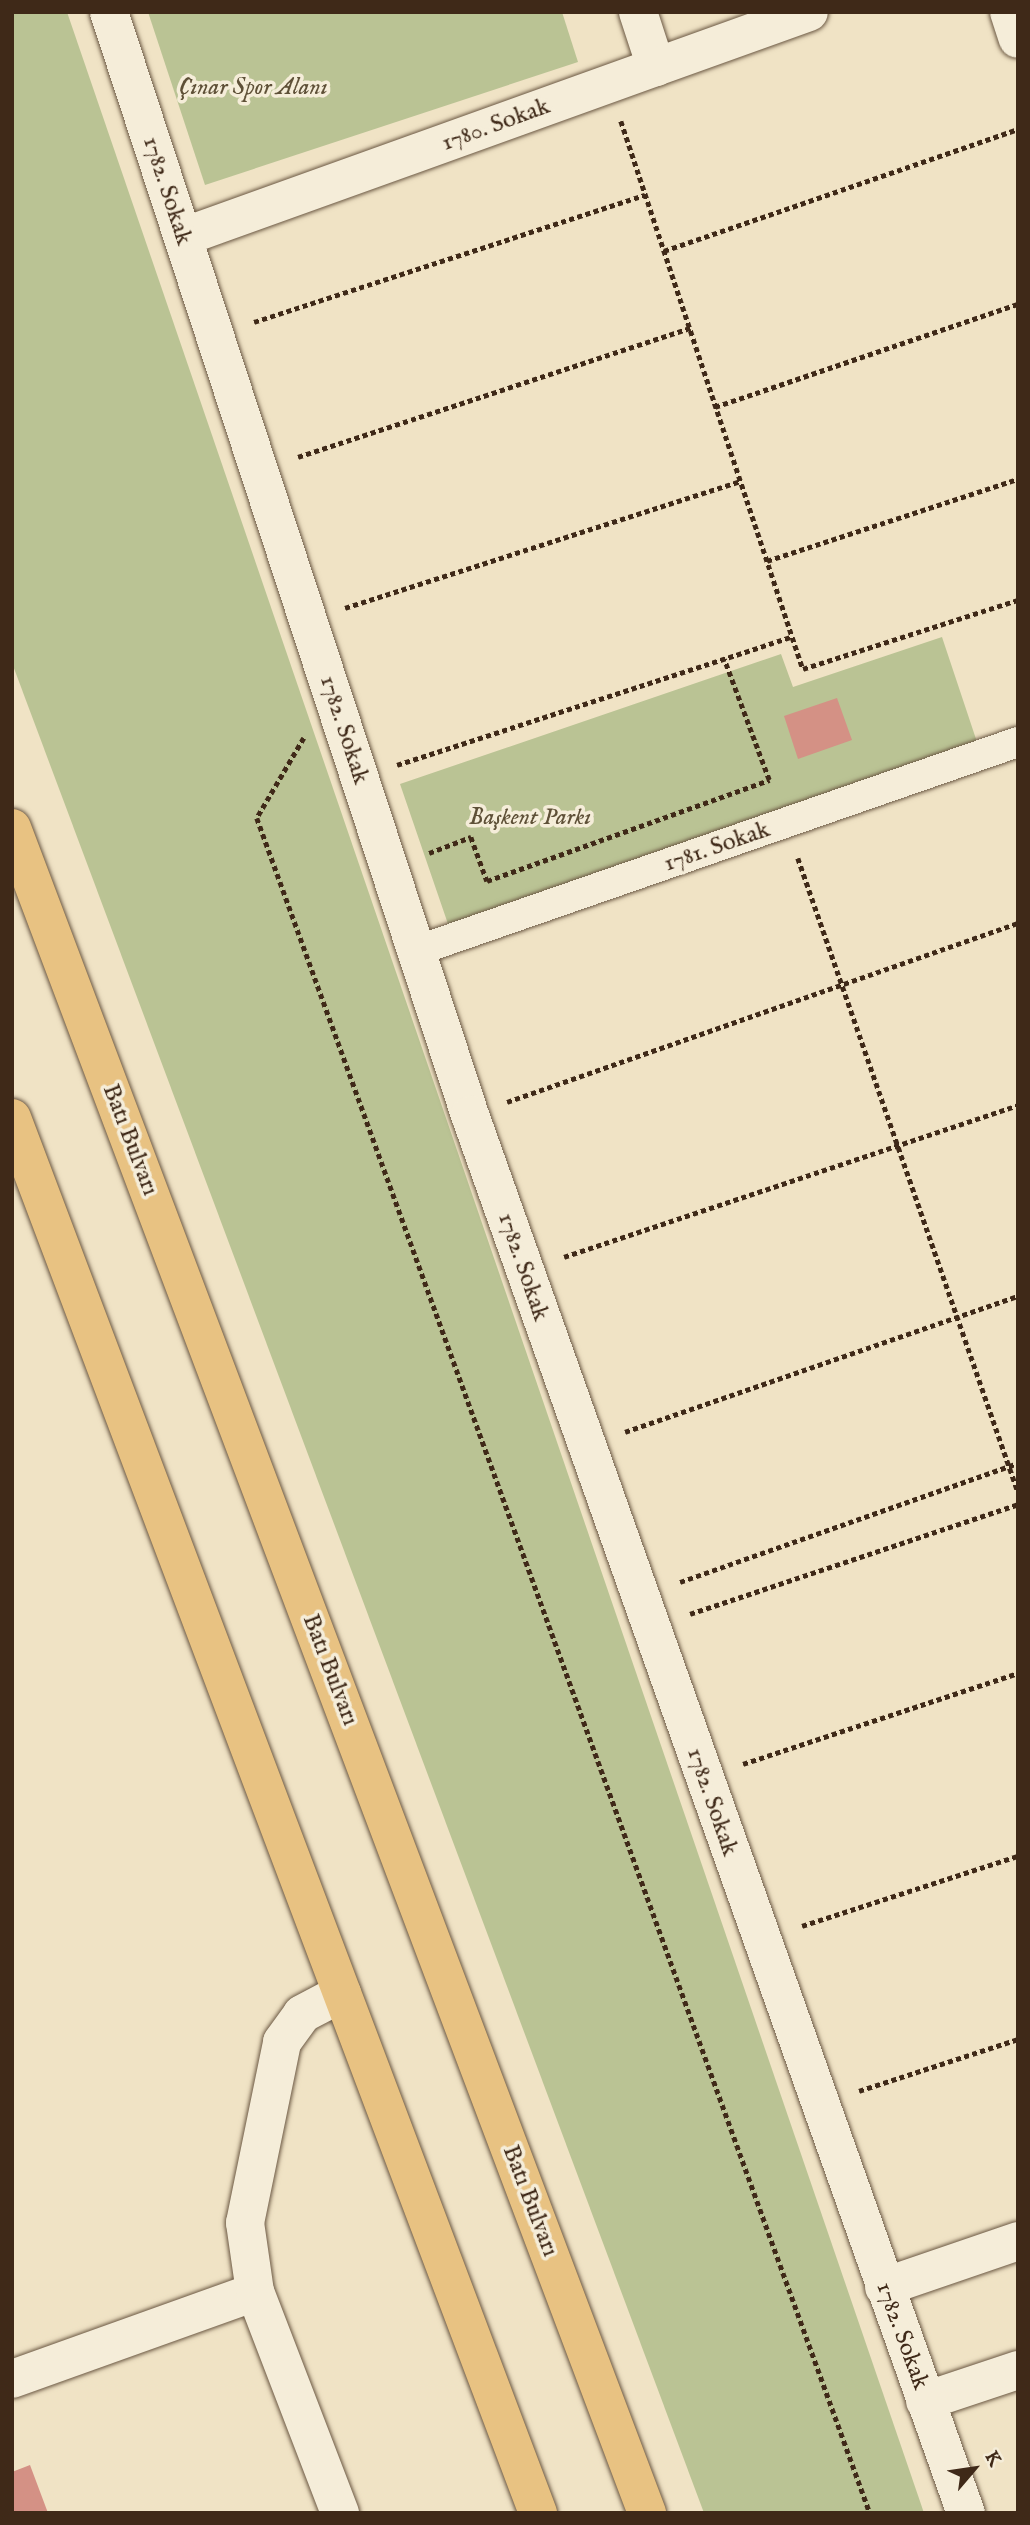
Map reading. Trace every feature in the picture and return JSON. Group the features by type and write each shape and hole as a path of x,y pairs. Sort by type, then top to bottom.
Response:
{"main road":[{"name":"Batı Bulvarı","path":"12,828 647,2513"},
{"path":"12,1118 538,2513"}],"street":[{"name":"1782. Sokak","path":"109,12 470,1115 965,2513"},
{"path":"638,12 656,67"},
{"name":"1780. Sokak","path":"183,237 809,12"},
{"path":"1009,12 1018,39"},
{"name":"1781. Sokak","path":"416,951 1018,743"},
{"path":"340,2513 255,2292 245,2223 279,2050 302,2014 342,1993"},
{"path":"884,2287 1018,2241"},
{"path":"12,2379 255,2292"},
{"path":"925,2401 1018,2370"}],"path":[{"path":"608,84 803,669 1018,600"},
{"path":"664,251 1018,129"},
{"path":"215,335 645,195"},
{"path":"715,407 1018,304"},
{"path":"258,471 690,328"},
{"path":"767,561 1018,480"},
{"path":"308,620 740,481"},
{"path":"359,778 792,637"},
{"path":"389,869 471,837 487,881 769,780 724,659"},
{"path":"331,692 257,818 870,2513"},
{"path":"786,823 1018,1492"},
{"path":"470,1115 1018,923"},
{"path":"524,1270 1018,1105"},
{"path":"587,1445 1018,1296"},
{"path":"645,1612 1018,1463"},
{"path":"645,1612 1018,1504"},
{"path":"704,1777 1018,1672"},
{"path":"761,1940 1018,1856"},
{"path":"820,2104 1018,2039"}],"green space":[{"path":"12,12 67,12 924,2513 704,2513 12,663"},
{"name":"Çınar Spor Alanı","path":"148,12 562,12 578,62 205,185"},
{"name":"Başkent Parkı","path":"942,637 977,742 448,924 400,784 781,654 793,687"}],"building":[{"path":"837,698 852,740 798,759 784,716"},
{"path":"30,2465 48,2513 12,2513 12,2472"}]}
